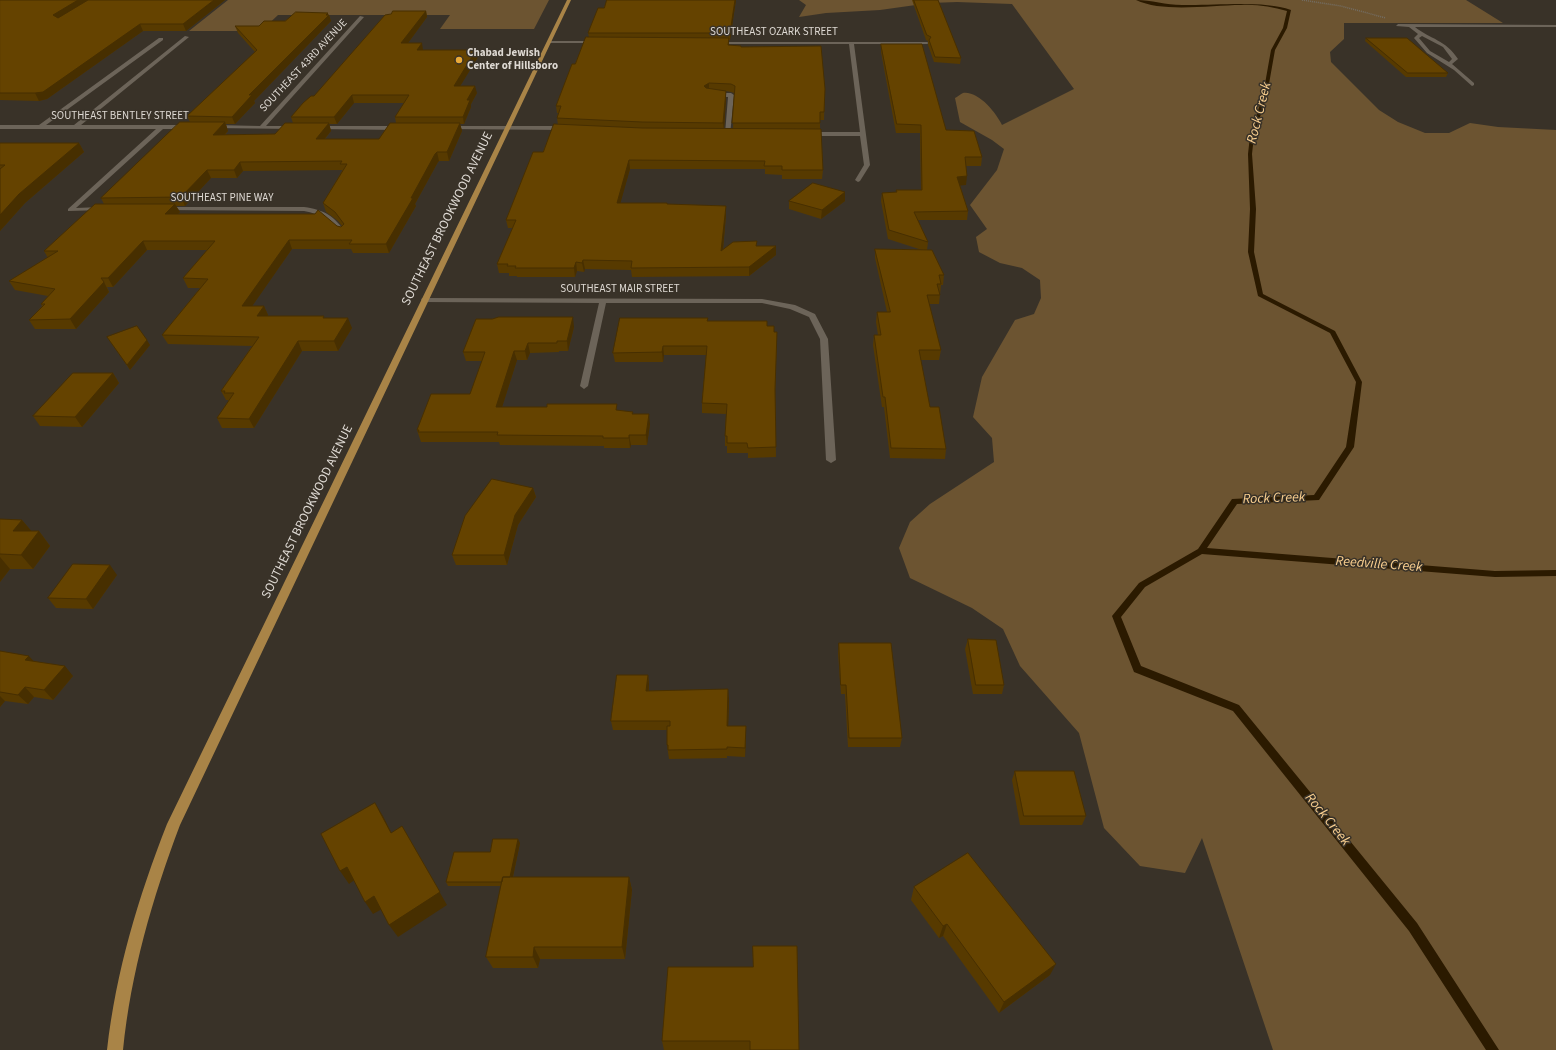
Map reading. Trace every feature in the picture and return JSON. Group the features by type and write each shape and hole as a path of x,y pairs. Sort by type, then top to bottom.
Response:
{"main road":[{"name":"SOUTHEAST BROOKWOOD AVENUE","path":"115,1050 117,1028 126,976 139,924 154,876 174,824 569,0"}],"street":[{"name":"SOUTHEAST 43RD AVENUE","path":"261,128 362,17"},
{"path":"1398,25 1556,26"},
{"path":"1410,25 1421,34 1439,41 1452,53 1455,59 1448,65"},
{"path":"1421,34 1416,38 1418,43 1472,84"},
{"path":"75,127 187,37"},
{"path":"40,127 161,39"},
{"path":"549,42 603,42"},
{"name":"SOUTHEAST OZARK STREET","path":"713,42 927,43"},
{"path":"851,43 867,165 858,180"},
{"path":"709,94 731,94 728,134"},
{"name":"SOUTHEAST BENTLEY STREET","path":"0,127 192,127"},
{"path":"109,210 70,210 161,127"},
{"name":"SOUTHEAST BENTLEY STREET","path":"207,127 300,128"},
{"path":"308,128 403,128"},
{"path":"443,128 574,129"},
{"path":"721,134 736,134"},
{"path":"800,134 864,134"},
{"name":"SOUTHEAST PINE WAY","path":"156,209 304,209 317,211 327,215 343,234"},
{"name":"SOUTHEAST MAIR STREET","path":"425,300 762,301 792,307 812,316 824,339 831,460"},
{"path":"584,386 603,300"}],"shaded area":[{"path":"228,0 549,0 534,29 440,29 450,15 278,15 261,31 189,31"},
{"path":"799,0 1466,0 1503,23 1344,23 1344,39 1330,52 1331,62 1379,110 1398,122 1425,133 1449,133 1470,123 1498,127 1556,130 1556,1050 1273,1050 1202,838 1185,873 1140,866 1104,828 1079,733 1020,666 1003,629 972,608 910,578 899,548 910,522 930,504 994,462 992,438 973,417 982,377 1015,320 1034,314 1041,298 1040,280 1022,268 1000,263 979,252 976,237 987,229 970,205 997,170 1004,149 992,140 960,122 955,98 963,93 975,95 991,109 1002,125 1074,89 1012,4 957,2 930,3 880,10 826,13 799,17 806,5"}],"building":[{"path":"0,0 78,0 53,15 58,18 88,0 214,0 183,24 140,24 43,92 0,93"},
{"path":"607,0 735,0 730,33 588,33 598,8 604,8"},
{"path":"914,0 938,0 961,58 935,57 929,40 931,37 927,35"},
{"path":"393,11 426,11 401,43 422,43 417,50 476,50 454,86 475,86 467,100 470,100 463,117 395,117 409,95 352,95 334,117 291,117 303,103 311,96 314,96 385,15 391,14"},
{"path":"296,12 328,13 326,15 329,15 249,95 252,95 232,117 187,116 257,50 235,26 259,26 264,21 285,21"},
{"path":"586,37 729,38 728,45 741,47 821,46 825,89 824,112 820,112 820,123 732,123 735,86 731,84 709,83 704,86 706,88 726,91 723,123 642,122 557,118 561,106 556,106 572,64 575,64"},
{"path":"1366,38 1407,38 1448,73 1408,73"},
{"path":"881,44 922,44 946,130 974,131 982,157 965,157 967,176 957,177 968,211 914,212 928,242 889,230 882,193 897,192 896,190 922,190 921,125 897,124"},
{"path":"180,122 225,122 213,135 275,134 285,123 329,123 316,139 379,139 390,123 460,123 447,152 437,152 435,154 411,198 413,198 386,244 349,244 352,240 289,240 242,306 264,306 257,316 324,316 323,318 348,318 334,341 298,341 249,419 217,418 234,393 224,393 225,391 221,391 259,337 162,335 208,279 183,278 215,241 143,241 108,278 101,278 104,282 70,319 29,320 45,304 41,304 55,289 9,281 58,251 44,251 95,204 175,204 165,214 315,214 318,210 337,226 341,227 344,224 335,212 323,203 347,164 340,164 342,161 240,162 234,170 207,170 181,197 101,198"},
{"path":"554,124 642,128 821,129 823,170 782,170 782,166 764,166 765,161 629,160 617,203 667,203 726,206 721,251 733,242 757,241 756,246 776,246 749,267 631,268 632,261 583,260 582,263 576,262 574,268 515,268 516,266 507,266 508,264 497,264 516,220 506,220 533,152 543,152"},
{"path":"0,143 79,143 19,194 0,215 0,169 5,165 0,165"},
{"path":"813,183 845,192 822,210 789,201"},
{"path":"875,249 932,250 944,275 939,275 941,284 937,284 940,295 927,295 941,350 919,350 930,407 939,407 946,449 891,448 885,397 883,397 874,335 881,335 877,312 890,312"},
{"path":"499,317 573,317 567,341 557,341 557,343 528,343 525,351 514,351 496,407 547,407 547,404 617,404 616,410 633,412 632,414 649,414 646,435 629,435 629,438 603,438 603,436 497,435 498,432 418,432 419,430 417,430 431,394 470,394 485,352 463,352 476,319 492,319"},
{"path":"620,318 708,318 707,321 767,321 767,326 774,326 774,332 777,332 775,389 776,447 748,448 747,443 727,443 727,436 725,436 727,404 702,403 707,346 663,346 662,352 613,353"},
{"path":"137,326 147,340 127,365 107,337"},
{"path":"73,373 113,373 75,417 33,416"},
{"path":"492,479 533,488 515,515 504,555 452,555 465,516"},
{"path":"0,519 22,520 13,531 39,531 21,555 0,554"},
{"path":"73,564 110,565 86,599 48,598"},
{"path":"968,639 996,640 1004,685 976,685"},
{"path":"839,643 891,643 902,738 849,738 846,685 841,685"},
{"path":"0,651 29,656 25,660 65,666 44,690 25,687 18,695 0,692"},
{"path":"617,675 648,675 646,691 728,689 727,726 746,726 745,748 727,747 727,749 668,750 667,726 670,726 670,721 611,721"},
{"path":"1015,771 1074,771 1086,816 1024,816"},
{"path":"375,803 391,833 402,826 440,892 389,925 374,896 365,902 347,867 340,871 321,834"},
{"path":"493,839 518,839 510,877 503,877 502,882 446,882 454,852 490,852"},
{"path":"968,853 1056,964 1004,1002 947,924 943,926 914,887"},
{"path":"503,877 629,877 622,947 534,947 533,957 486,957"},
{"path":"753,946 797,946 799,1050 750,1050 750,1041 662,1041 668,967 753,967"}],"waterway":[{"name":"Rock Creek","path":"1138,0 1182,6 1254,4 1289,10 1285,28 1273,50 1265,95 1252,136 1250,154 1253,209 1251,252 1260,295 1333,332 1359,382 1350,447 1316,498 1235,501 1201,551"},
{"name":"Reedville Creek","path":"1201,551 1495,574 1556,573"},
{"name":"Rock Creek","path":"1201,551 1142,585 1116,616 1137,669 1236,708 1413,927 1493,1050"}],"place":[{"name":"Chabad Jewish Center of Hillsboro","path":"459,60"}]}
